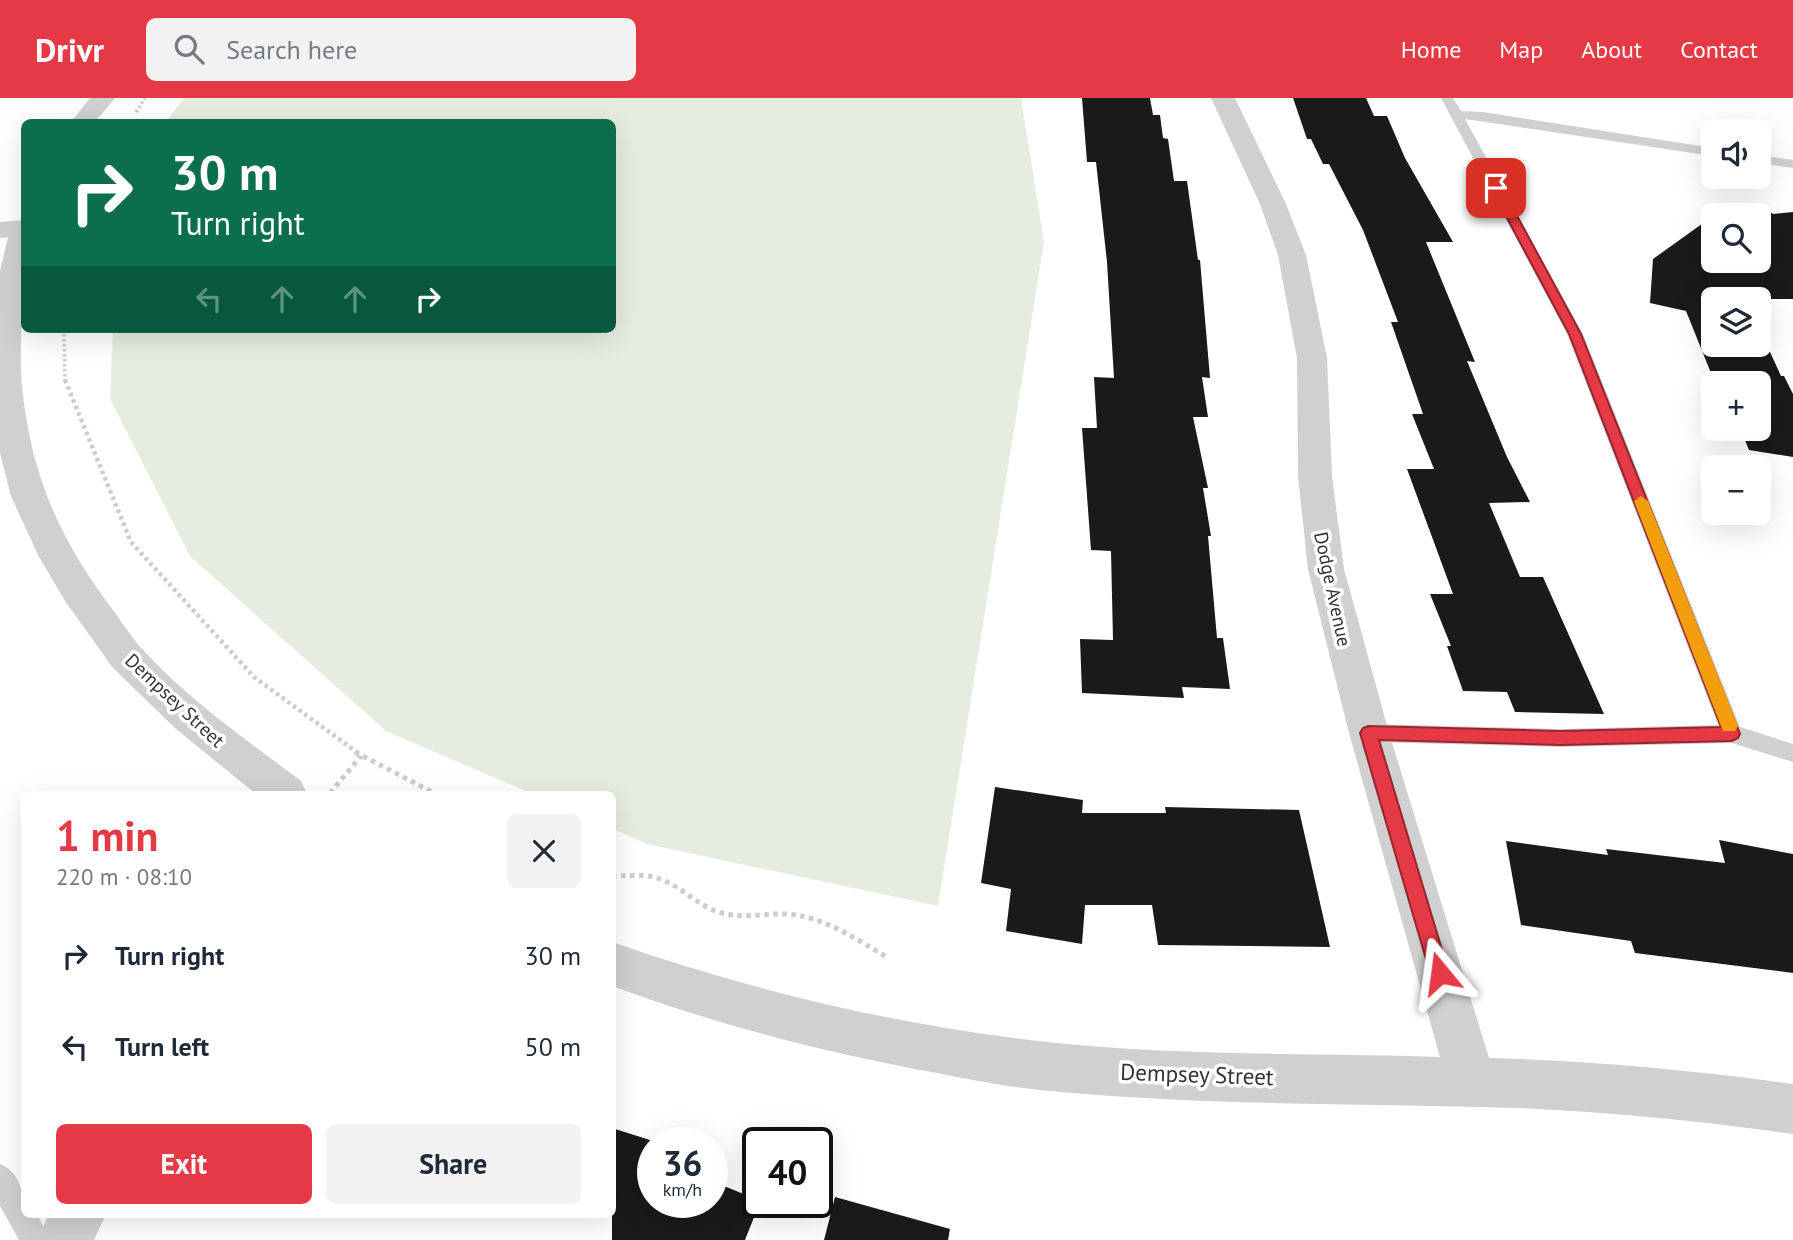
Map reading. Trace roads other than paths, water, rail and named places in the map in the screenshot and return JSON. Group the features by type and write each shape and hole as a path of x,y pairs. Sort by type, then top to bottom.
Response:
{"street":[{"path":"86,119 103,98"},
{"name":"Dodge Avenue","path":"1223,98 1272,204 1292,255 1312,358 1315,476 1322,548 1368,733 1471,1080"},
{"name":"Dempsey Street","path":"13,241 5,324 5,369 10,420 22,477 44,530 80,596 133,665 193,722 282,791"},
{"name":"Dempsey Street","path":"616,965 771,1016 881,1039 1060,1068 1174,1075 1471,1080 1674,1092 1793,1110"},
{"path":"64,1240 78,1218"}],"lane":[{"path":"1447,98 1575,334 1732,734"},
{"path":"1457,115 1482,116 1701,150"},
{"path":"1771,161 1793,164"},
{"path":"1368,733 1560,738 1732,734 1793,753"},
{"path":"0,1178 21,1216"},
{"path":"22,1218 34,1240"}]}
